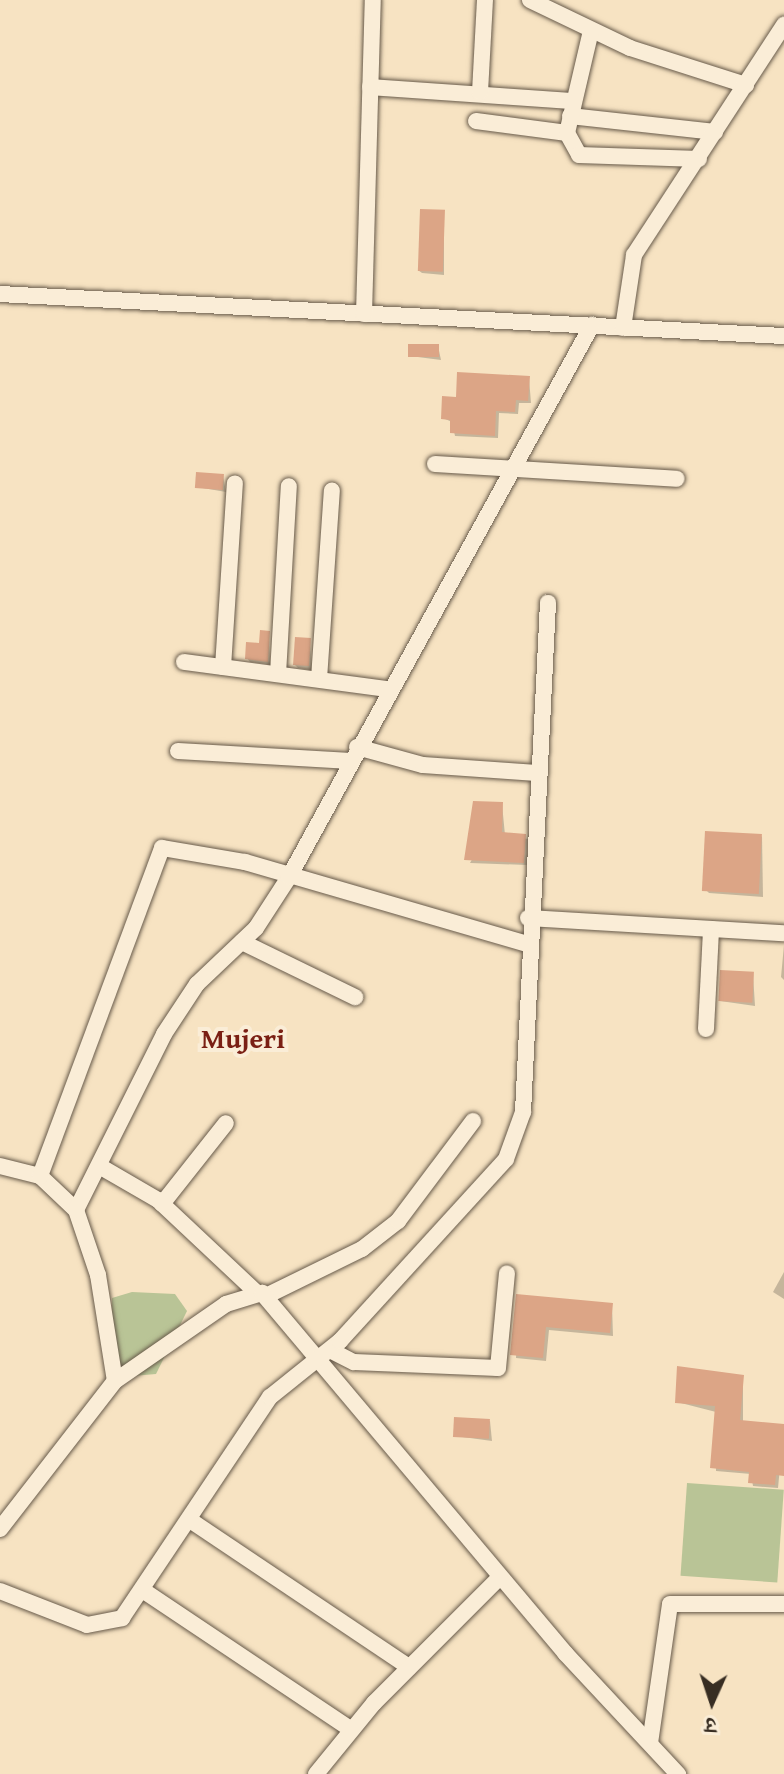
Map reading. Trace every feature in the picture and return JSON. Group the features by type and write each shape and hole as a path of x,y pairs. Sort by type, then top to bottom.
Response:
{"street":[{"path":"364,314 373,0"},
{"path":"480,92 485,0"},
{"path":"530,0 591,31 746,85"},
{"path":"623,328 634,255 784,25"},
{"path":"591,31 569,117 579,155 699,159"},
{"path":"370,87 480,92 569,117"},
{"path":"476,121 569,117 715,132"},
{"path":"0,294 784,336"},
{"path":"76,1210 101,1167 164,1034 197,984 242,942 289,877 387,689 517,470 592,325"},
{"path":"435,464 677,479"},
{"path":"223,667 235,483"},
{"path":"278,674 289,486"},
{"path":"319,679 332,490"},
{"path":"0,1591 98,1626 122,1618 144,1591 270,1397 325,1354 483,1190 517,1138 548,603"},
{"path":"184,662 387,689"},
{"path":"178,751 354,754 423,765 537,773"},
{"path":"40,1176 162,848 177,846 527,944"},
{"path":"528,918 784,933"},
{"path":"706,1029 711,929"},
{"path":"242,942 355,997"},
{"path":"0,1529 115,1381 198,1321 261,1294 390,1228 433,1183 473,1121"},
{"path":"162,1204 226,1123"},
{"path":"0,1166 40,1176 76,1210 98,1275 115,1381"},
{"path":"101,1167 162,1204 325,1354 500,1577 678,1774"},
{"path":"325,1354 354,1362 498,1368 507,1273"},
{"path":"190,1520 409,1667"},
{"path":"316,1774 350,1729 500,1577"},
{"path":"144,1591 350,1729"},
{"path":"650,1743 670,1604 784,1604"}],"green space":[{"path":"132,1292 175,1294 187,1311 156,1374 121,1377 111,1345 112,1298"},
{"path":"687,1483 784,1490 777,1583 681,1576"}],"building":[{"path":"420,209 445,210 443,272 418,271"},
{"path":"408,344 439,344 439,357 408,357"},
{"path":"457,372 530,376 528,401 516,400 515,412 496,411 495,436 450,433 450,420 441,419 442,396 456,397"},
{"path":"196,472 224,474 223,490 195,488"},
{"path":"260,630 270,631 268,662 245,659 246,642 259,643"},
{"path":"295,637 311,638 309,666 293,665"},
{"path":"473,801 503,802 502,832 526,834 524,863 464,860"},
{"path":"705,831 762,834 759,894 702,891"},
{"path":"720,970 754,972 752,1003 718,1001"},
{"path":"516,1294 613,1303 610,1333 546,1327 543,1358 510,1355"},
{"path":"677,1366 744,1375 740,1420 784,1424 784,1476 776,1475 775,1485 748,1483 749,1472 710,1468 715,1406 675,1403"},
{"path":"454,1417 490,1419 489,1439 453,1437"}],"district":[{"name":"Mujeri","path":"243,1038"}]}
